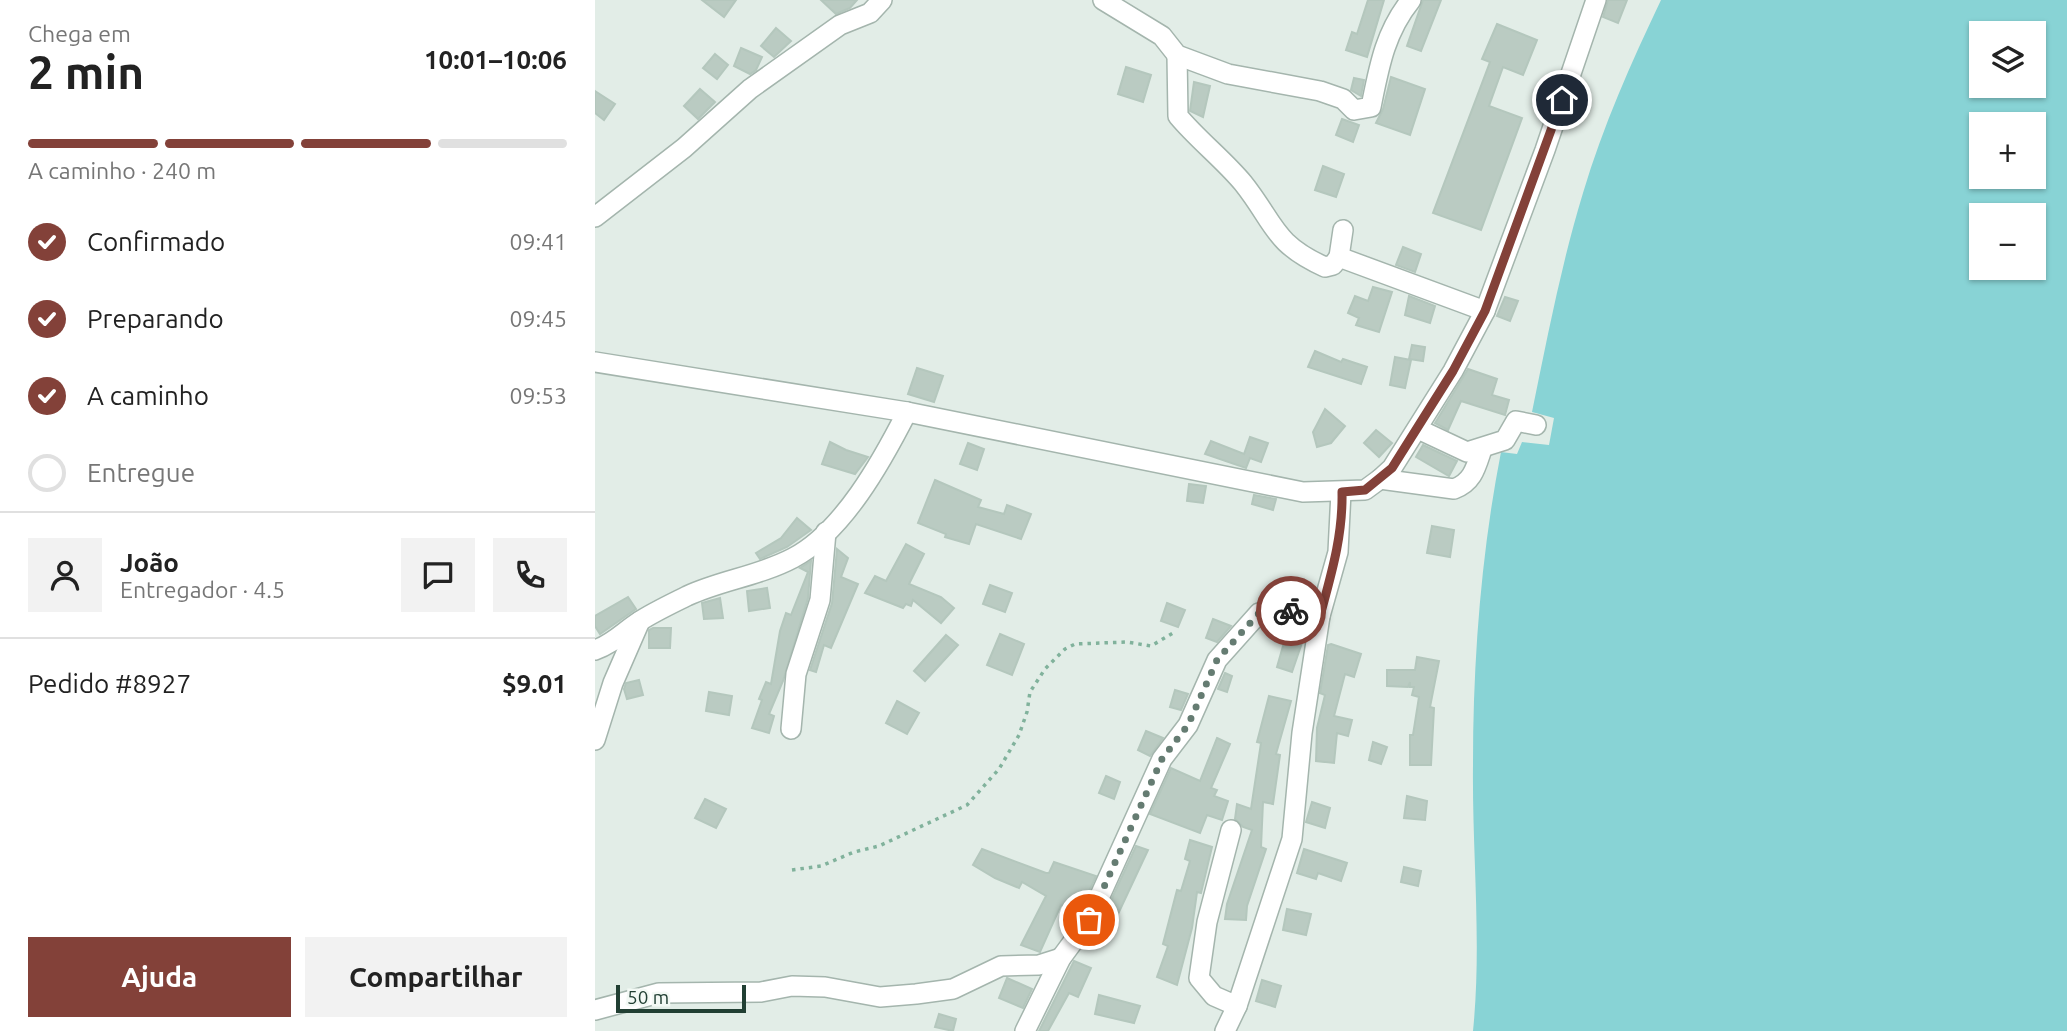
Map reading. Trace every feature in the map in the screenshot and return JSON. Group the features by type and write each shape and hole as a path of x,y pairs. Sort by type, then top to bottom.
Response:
{"street":[{"path":"595,217 620,201 750,89 840,25 870,13 882,0"},
{"path":"1104,0 1162,36 1177,55 1228,74 1320,91 1342,99 1354,110 1371,107 1382,53 1400,13 1411,0"},
{"path":"595,362 907,412 1303,492 1365,490 1392,468 1418,429 1485,311 1545,150 1596,0"},
{"path":"1177,55 1178,116 1243,183 1281,240 1290,248 1325,267 1333,265 1339,257 1343,230"},
{"path":"1339,257 1485,311"},
{"path":"595,650 607,645 640,621 691,595 754,576 795,557 826,532 884,457 907,412"},
{"path":"1418,429 1455,449 1467,452 1505,440 1516,421 1536,425"},
{"path":"1380,479 1454,489 1463,485 1473,475 1482,449"},
{"path":"1225,1031 1237,1006 1292,839 1302,733 1320,616 1338,552 1342,492"},
{"path":"791,729 796,674 820,600 826,532"},
{"path":"1025,1031 1061,958 1089,920 1162,759 1188,725 1217,660 1259,613 1276,609 1320,616"},
{"path":"595,740 613,683 640,621"},
{"path":"1231,830 1207,922 1199,978 1214,996 1237,1006"},
{"path":"595,1010 659,993 761,992 792,986 825,987 880,997 916,994 953,989 1001,966 1039,965 1061,958"}],"path":[{"path":"792,870 821,866 854,852 879,846 967,804 999,769 1019,735 1030,692 1045,669 1065,649 1075,644 1126,642 1150,646 1173,633"}],"water":[{"path":"1661,0 2067,0 2067,1031 1473,1031 1477,964 1473,726 1479,608 1494,490 1501,452 1517,454 1522,442 1549,445 1554,418 1532,412 1575,220 1599,143"}],"building":[{"path":"702,0 736,0 724,17"},
{"path":"821,0 857,0 850,8 836,14"},
{"path":"1368,0 1384,0 1367,57 1346,50 1352,32 1357,34"},
{"path":"1423,0 1441,0 1421,51 1407,46"},
{"path":"1608,0 1627,0 1618,23 1603,17"},
{"path":"1497,24 1537,40 1523,75 1503,67 1489,106 1522,118 1481,230 1433,213 1490,62 1482,59"},
{"path":"776,28 791,41 774,57 761,46"},
{"path":"741,48 762,57 756,70 750,74 734,66"},
{"path":"715,54 728,65 717,79 703,68"},
{"path":"1126,67 1151,75 1143,102 1118,94"},
{"path":"1391,77 1425,89 1410,135 1376,123 1383,109"},
{"path":"1354,78 1364,80 1361,96 1351,90"},
{"path":"1194,82 1210,86 1203,117 1190,111"},
{"path":"700,89 715,102 698,119 684,106"},
{"path":"595,91 615,104 604,120 595,113"},
{"path":"1342,119 1359,125 1353,142 1336,135"},
{"path":"1323,166 1344,174 1336,197 1315,190"},
{"path":"1403,247 1421,254 1415,272 1396,265"},
{"path":"1373,287 1392,292 1379,332 1356,325 1359,318 1348,313 1355,296 1368,301"},
{"path":"1409,296 1435,306 1430,323 1405,315"},
{"path":"1505,297 1518,301 1510,321 1497,316"},
{"path":"1412,345 1425,347 1423,361 1409,359"},
{"path":"1315,351 1341,362 1343,359 1367,367 1361,384 1308,367"},
{"path":"1395,357 1411,360 1405,388 1390,385"},
{"path":"917,368 943,376 934,402 908,394"},
{"path":"1468,369 1497,379 1492,395 1509,400 1505,415 1461,401 1448,430 1435,423"},
{"path":"1325,409 1345,426 1331,443 1317,447 1313,432"},
{"path":"1376,430 1392,443 1379,457 1364,443"},
{"path":"1250,437 1268,443 1261,462 1250,458 1246,468 1205,454 1211,441 1244,454"},
{"path":"830,442 868,457 855,474 822,464"},
{"path":"968,443 984,449 977,470 960,464"},
{"path":"1423,445 1457,461 1449,476 1416,457"},
{"path":"935,480 981,500 978,507 1004,514 1007,505 1031,514 1021,539 976,524 969,544 945,537 946,534 918,523"},
{"path":"1189,484 1206,486 1203,503 1187,501"},
{"path":"1254,495 1276,499 1273,510 1252,504"},
{"path":"797,518 811,530 787,547 760,559 756,553 781,538"},
{"path":"1432,526 1454,530 1450,557 1427,553"},
{"path":"906,544 924,554 909,584 941,597 954,608 941,623 913,600 911,606 906,604 903,608 865,593 875,576 886,581"},
{"path":"837,549 848,558 841,577 858,584 831,648 824,645 816,672 810,670 832,603"},
{"path":"811,561 808,598 783,681 769,714 774,716 769,733 752,728 766,682 771,684 780,631 786,613 791,615 808,572 800,568"},
{"path":"1291,580 1310,583 1306,601 1287,598"},
{"path":"990,585 1012,593 1005,612 983,604"},
{"path":"767,588 770,608 749,611 747,591"},
{"path":"628,597 636,609 600,634 595,626 595,616"},
{"path":"720,598 723,618 704,619 702,603"},
{"path":"1167,603 1185,610 1178,627 1161,621"},
{"path":"1213,619 1231,626 1217,642 1206,638"},
{"path":"671,628 670,648 649,648 649,630"},
{"path":"1287,632 1304,637 1292,672 1277,667"},
{"path":"1000,634 1024,644 1012,675 987,665"},
{"path":"946,635 958,645 925,681 914,671"},
{"path":"1328,645 1361,654 1354,677 1345,674 1334,716 1352,720 1348,736 1337,733 1334,763 1316,761 1317,728 1325,695 1320,693"},
{"path":"1417,657 1439,661 1430,707 1434,708 1431,765 1410,765 1410,735 1413,735 1419,697 1412,695 1414,687 1410,687 1410,682 1408,687 1387,686 1387,670 1415,670"},
{"path":"1225,673 1232,676 1227,692 1218,689"},
{"path":"639,680 643,695 627,699 624,689 626,683"},
{"path":"1175,690 1188,694 1181,710 1170,707"},
{"path":"709,692 732,696 729,715 706,711"},
{"path":"1269,696 1291,701 1276,754 1280,755 1273,804 1263,802 1261,847 1266,849 1247,906 1246,920 1225,919 1227,904 1252,830 1243,827 1235,819 1237,804 1251,809 1261,743 1257,742"},
{"path":"897,701 919,713 907,734 886,723"},
{"path":"1146,731 1163,738 1150,756 1138,750"},
{"path":"1217,738 1230,744 1211,788 1217,790 1214,796 1228,801 1222,820 1207,815 1200,833 1150,814 1171,768 1200,781"},
{"path":"1373,742 1387,747 1381,764 1369,760"},
{"path":"1106,776 1120,782 1114,799 1099,793"},
{"path":"1407,796 1427,801 1425,820 1404,818"},
{"path":"705,799 726,809 716,828 695,818"},
{"path":"1312,802 1330,808 1325,828 1306,822"},
{"path":"1190,840 1212,847 1201,893 1197,892 1192,928 1177,985 1157,977 1168,946 1163,944 1177,890 1181,891 1190,861 1185,859"},
{"path":"1136,846 1148,850 1112,927 1101,922"},
{"path":"982,849 1046,873 1049,873 1054,862 1096,876 1079,913 1061,905 1040,952 1021,945 1046,896 1022,882 1019,888 973,865"},
{"path":"1304,849 1347,863 1341,881 1318,873 1316,879 1297,873"},
{"path":"1404,867 1421,871 1418,886 1401,882"},
{"path":"1287,909 1311,914 1306,935 1283,930"},
{"path":"1074,961 1091,968 1078,997 1069,993 1048,1031 1039,1031"},
{"path":"1007,978 1032,989 1023,1008 999,998"},
{"path":"1262,980 1281,986 1275,1007 1256,1001"},
{"path":"1099,995 1140,1006 1134,1023 1095,1014"},
{"path":"939,1014 956,1019 953,1031 935,1027"}],"way so far":[{"path":"1089,920 1162,759 1188,725 1217,660 1259,613 1276,609 1291,611"}],"route":[{"path":"1291,611 1320,616 1338,552 1342,492 1365,490 1392,468 1453,371 1485,311 1562,100"}]}
